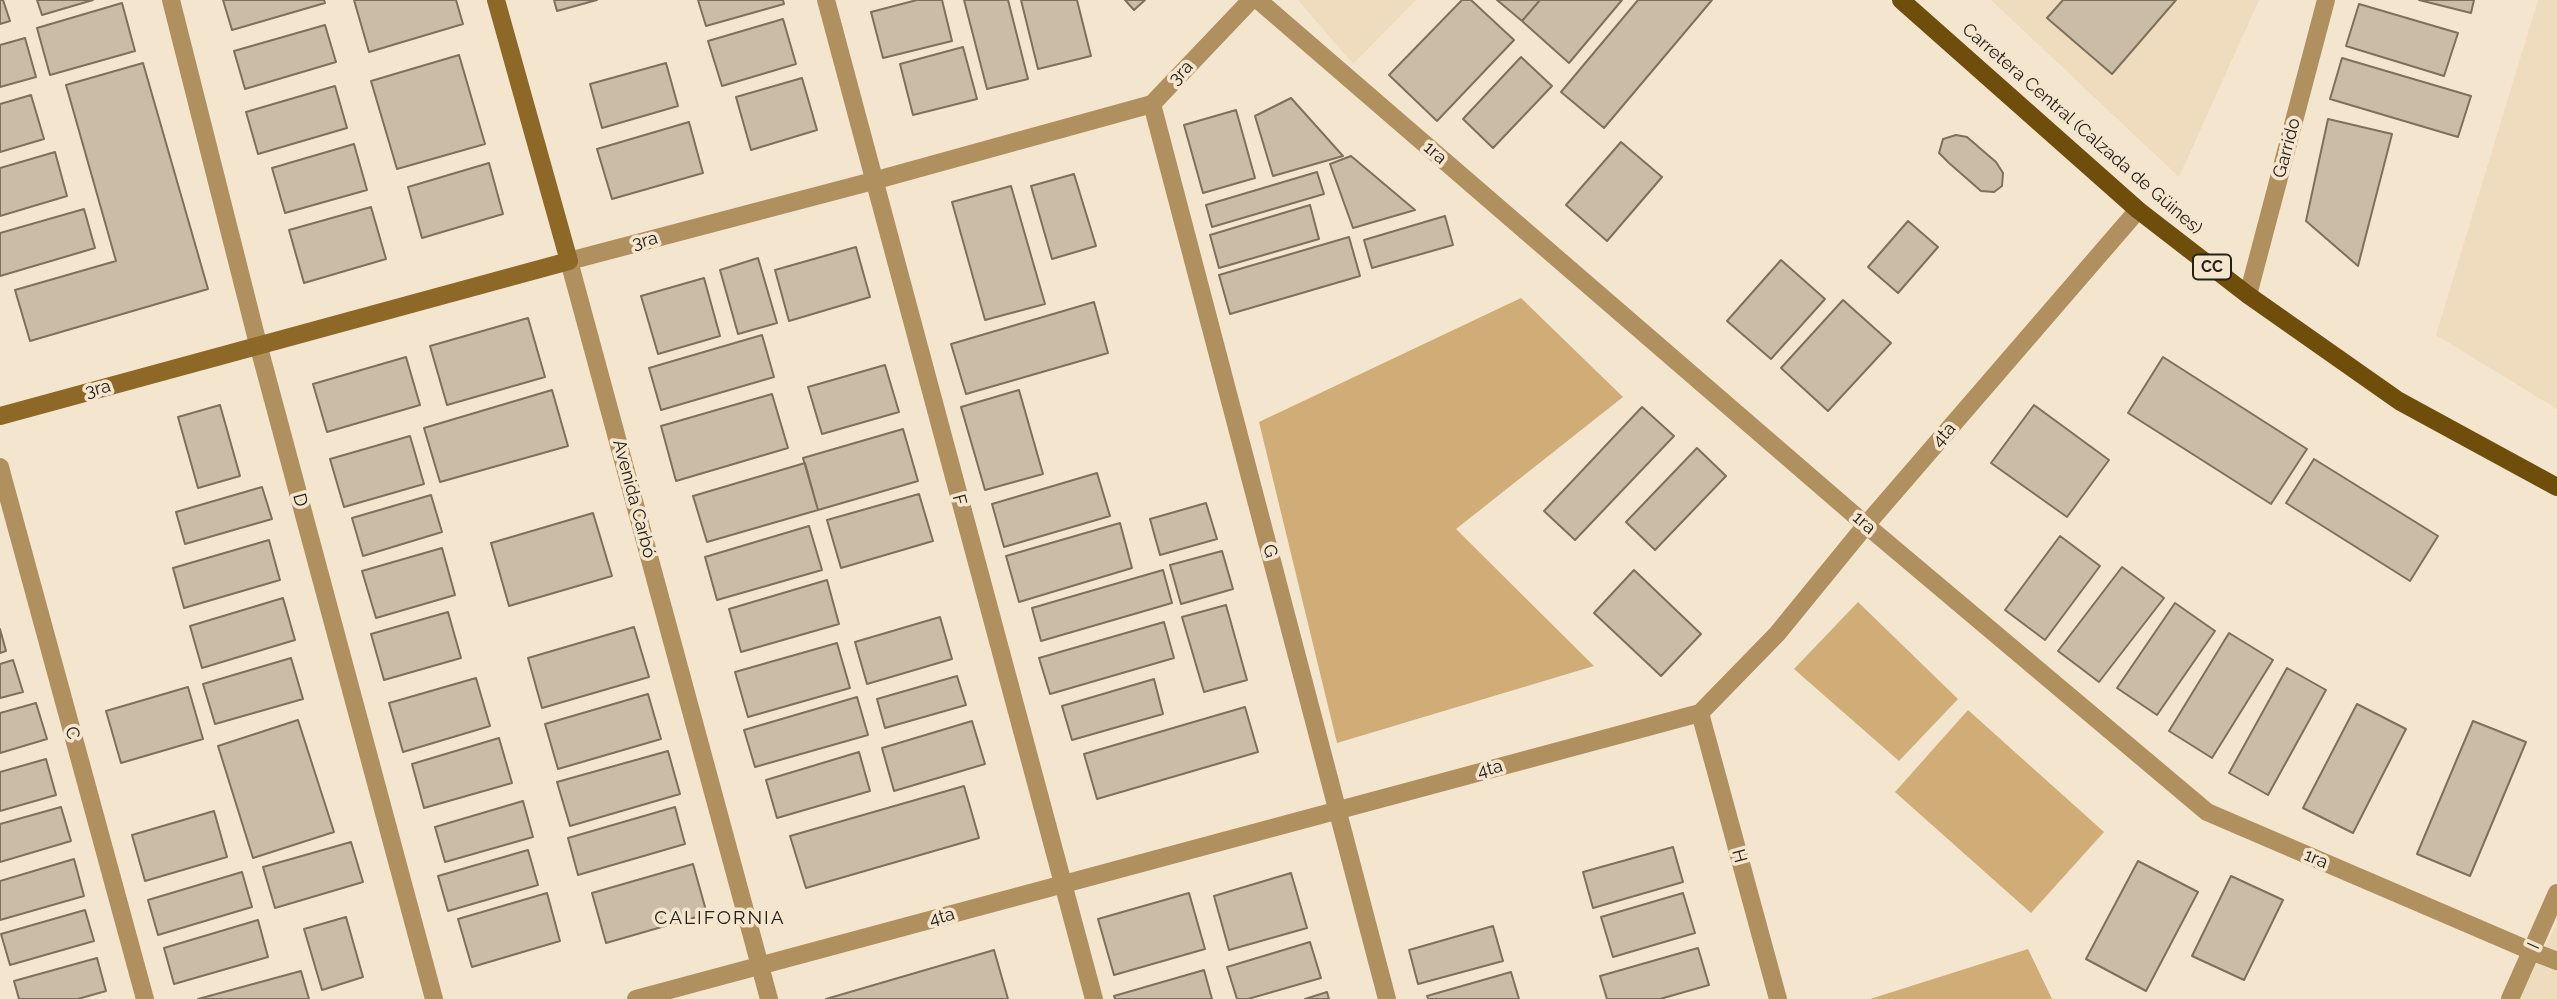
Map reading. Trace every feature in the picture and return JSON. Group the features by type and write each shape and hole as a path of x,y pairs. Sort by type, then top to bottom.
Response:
{"main road":[{"name":"Carretera Central (Calzada de Güines)","path":"1901,0 2138,211 2248,295 2399,401 2557,487"}],"street":[{"name":"D","path":"171,0 258,344 434,999"},
{"name":"Avenida Carbó","path":"496,0 769,999"},
{"name":"F","path":"825,0 1094,999"},
{"name":"3ra","path":"0,416 1152,104 1251,0"},
{"name":"1ra","path":"1258,0 1866,525 2207,812 2557,961"},
{"name":"Garrido","path":"2248,295 2326,0"},
{"name":"G","path":"1152,104 1387,999"},
{"name":"4ta","path":"636,999 1700,713 1777,634 1866,525 2138,211"},
{"name":"C","path":"0,467 145,999"},
{"name":"H","path":"1700,713 1778,999"},
{"name":"I","path":"2510,999 2557,893"}],"shaded area":[{"path":"1298,0 1416,0 1353,64"},
{"path":"1991,0 2259,0 2179,177"},
{"path":"2538,0 2557,0 2557,409 2436,335"},
{"path":"1521,298 1623,397 1456,529 1594,666 1337,743 1259,422"},
{"path":"1858,602 1958,699 1899,761 1794,669"},
{"path":"1968,710 2104,832 2031,913 1895,792"},
{"path":"2557,923 2557,999 2518,999"},
{"path":"2028,949 2052,999 1870,999"}],"building":[{"path":"0,0 3,0 10,21 0,24"},
{"path":"37,0 93,0 42,15"},
{"path":"223,0 324,0 325,3 232,30"},
{"path":"354,0 456,0 463,24 369,52"},
{"path":"554,0 597,0 557,11"},
{"path":"698,0 783,0 784,4 706,26"},
{"path":"917,0 942,0 952,41 883,58 871,12"},
{"path":"964,0 1008,0 1028,79 987,89"},
{"path":"1021,0 1077,0 1091,56 1038,69"},
{"path":"1125,0 1145,0 1134,10"},
{"path":"1462,0 1471,0 1514,40 1437,121 1389,75"},
{"path":"1497,0 1540,0 1522,21"},
{"path":"1540,0 1622,0 1569,63 1522,21"},
{"path":"1638,0 1712,0 1604,128 1561,92"},
{"path":"2063,0 2176,0 2112,74 2047,18"},
{"path":"2419,0 2474,0 2471,13"},
{"path":"122,3 135,51 50,75 37,28"},
{"path":"2359,4 2458,33 2444,76 2346,46"},
{"path":"783,19 796,64 722,86 708,41"},
{"path":"325,25 336,62 245,89 234,51"},
{"path":"25,38 36,77 0,87 0,45"},
{"path":"963,47 977,99 913,115 900,64"},
{"path":"459,55 485,144 397,169 371,81"},
{"path":"1521,57 1552,86 1493,148 1463,119"},
{"path":"2342,58 2471,96 2458,137 2330,99"},
{"path":"143,63 208,289 30,341 15,290 116,261 66,85"},
{"path":"666,63 678,106 602,128 590,84"},
{"path":"802,78 817,130 751,150 736,97"},
{"path":"335,86 347,128 258,154 246,112"},
{"path":"31,95 44,139 0,152 0,104"},
{"path":"1291,98 1343,156 1273,176 1255,116"},
{"path":"1236,110 1255,178 1203,193 1184,125"},
{"path":"2328,119 2392,134 2358,266 2306,221"},
{"path":"689,122 703,173 612,199 597,149"},
{"path":"1956,135 1967,137 1996,162 2003,173 2002,186 1994,192 1981,191 1939,153 1943,139"},
{"path":"1621,142 1662,177 1607,241 1566,205"},
{"path":"354,144 367,190 285,213 272,168"},
{"path":"55,152 67,196 0,216 0,168"},
{"path":"1351,156 1415,210 1353,228 1330,164"},
{"path":"489,163 503,214 422,238 408,187"},
{"path":"1317,172 1324,194 1212,227 1206,205"},
{"path":"1074,174 1096,246 1052,259 1031,186"},
{"path":"1011,186 1045,304 985,320 952,202"},
{"path":"1310,205 1319,239 1219,268 1210,235"},
{"path":"371,207 386,259 304,283 289,230"},
{"path":"84,209 95,248 0,276 0,233"},
{"path":"1445,216 1453,245 1372,268 1364,240"},
{"path":"1908,221 1938,247 1898,293 1868,267"},
{"path":"1349,237 1360,276 1230,314 1219,275"},
{"path":"856,247 870,297 789,321 775,270"},
{"path":"758,258 777,323 738,334 720,270"},
{"path":"1781,260 1825,299 1771,359 1727,321"},
{"path":"704,278 720,336 658,354 641,296"},
{"path":"1843,300 1891,343 1828,411 1781,368"},
{"path":"1094,302 1108,353 966,394 951,344"},
{"path":"528,318 545,377 447,405 430,346"},
{"path":"762,335 774,377 661,410 649,368"},
{"path":"406,357 420,405 327,432 313,384"},
{"path":"2163,357 2307,449 2271,504 2128,413"},
{"path":"885,365 899,412 822,434 808,387"},
{"path":"552,390 568,446 440,482 424,428"},
{"path":"1019,390 1043,474 985,490 961,407"},
{"path":"772,394 788,448 676,481 661,426"},
{"path":"220,405 240,476 198,488 178,417"},
{"path":"2034,405 2109,460 2067,517 1991,463"},
{"path":"1642,407 1674,436 1575,540 1544,511"},
{"path":"903,429 918,481 818,510 803,458"},
{"path":"410,436 424,484 344,507 330,459"},
{"path":"1697,448 1726,476 1655,550 1626,522"},
{"path":"2314,459 2438,536 2410,581 2286,503"},
{"path":"805,463 818,510 707,542 693,496"},
{"path":"1097,473 1110,516 1004,547 992,504"},
{"path":"262,487 272,519 185,544 176,512"},
{"path":"919,494 933,541 841,568 827,520"},
{"path":"431,495 442,532 363,556 352,518"},
{"path":"1206,503 1217,539 1160,555 1150,519"},
{"path":"593,513 612,576 509,606 491,543"},
{"path":"1120,523 1132,568 1019,602 1006,556"},
{"path":"809,526 822,570 717,600 705,557"},
{"path":"2060,536 2100,566 2045,640 2005,610"},
{"path":"269,540 280,580 184,608 173,568"},
{"path":"442,548 455,595 376,618 362,571"},
{"path":"1222,551 1233,589 1181,604 1170,565"},
{"path":"2122,567 2164,598 2099,682 2058,651"},
{"path":"1163,570 1172,603 1041,641 1032,608"},
{"path":"1634,570 1701,634 1661,676 1594,613"},
{"path":"827,580 839,624 741,652 729,609"},
{"path":"283,598 295,640 202,668 190,626"},
{"path":"2175,603 2215,631 2157,715 2117,688"},
{"path":"1226,605 1247,680 1204,692 1182,617"},
{"path":"448,612 461,658 384,680 371,634"},
{"path":"940,617 952,659 867,684 855,642"},
{"path":"1164,622 1174,658 1050,694 1039,658"},
{"path":"634,627 649,677 542,708 528,658"},
{"path":"0,629 6,651 0,653"},
{"path":"2229,633 2273,660 2212,758 2169,731"},
{"path":"837,643 850,688 748,717 735,672"},
{"path":"291,658 303,699 215,724 203,684"},
{"path":"13,660 23,692 0,698 0,664"},
{"path":"2287,668 2326,690 2268,795 2229,773"},
{"path":"957,676 966,705 885,728 877,699"},
{"path":"476,678 490,726 403,752 389,703"},
{"path":"1154,679 1163,714 1072,740 1062,706"},
{"path":"188,687 203,739 121,763 106,711"},
{"path":"648,694 661,739 558,769 545,724"},
{"path":"857,697 868,735 755,767 744,730"},
{"path":"36,703 47,739 0,753 0,713"},
{"path":"2357,704 2406,729 2353,833 2303,808"},
{"path":"1245,707 1258,752 1097,799 1084,754"},
{"path":"298,720 334,832 253,858 218,746"},
{"path":"972,721 985,764 894,791 882,748"},
{"path":"2473,721 2526,742 2470,876 2417,854"},
{"path":"499,738 512,783 424,808 412,764"},
{"path":"668,751 680,794 570,826 557,782"},
{"path":"859,752 870,791 777,818 766,780"},
{"path":"46,759 56,795 0,811 0,772"},
{"path":"964,786 979,838 806,888 790,836"},
{"path":"523,801 533,837 445,862 435,827"},
{"path":"61,807 71,841 0,862 0,824"},
{"path":"675,807 685,844 578,875 568,838"},
{"path":"214,811 227,857 145,881 132,835"},
{"path":"351,842 363,882 275,908 263,867"},
{"path":"1673,847 1683,882 1593,908 1583,872"},
{"path":"528,850 538,885 448,911 438,876"},
{"path":"74,859 84,896 0,920 0,881"},
{"path":"2138,861 2198,892 2146,991 2086,959"},
{"path":"693,864 707,914 606,943 592,893"},
{"path":"242,872 252,907 158,935 148,900"},
{"path":"1291,873 1307,928 1229,950 1214,896"},
{"path":"2231,876 2283,900 2244,980 2192,956"},
{"path":"547,893 560,941 472,967 458,919"},
{"path":"1189,893 1205,949 1114,975 1098,919"},
{"path":"1683,893 1695,933 1613,957 1601,917"},
{"path":"85,910 94,941 10,965 1,934"},
{"path":"346,917 363,977 322,990 304,929"},
{"path":"258,920 268,957 174,984 164,948"},
{"path":"1493,926 1503,961 1418,984 1409,950"},
{"path":"1310,942 1321,978 1248,999 1237,999 1227,967"},
{"path":"1698,948 1709,985 1660,999 1607,999 1600,976"},
{"path":"994,950 1008,999 826,999"},
{"path":"97,958 106,991 78,999 19,999 14,981"},
{"path":"1204,970 1212,999 1115,999 1114,996"},
{"path":"301,971 309,999 198,999"},
{"path":"1511,972 1519,999 1428,999 1427,996"},
{"path":"1327,992 1329,999 1305,999"}],"district":[{"name":"CALIFORNIA","path":"720,918"}]}
